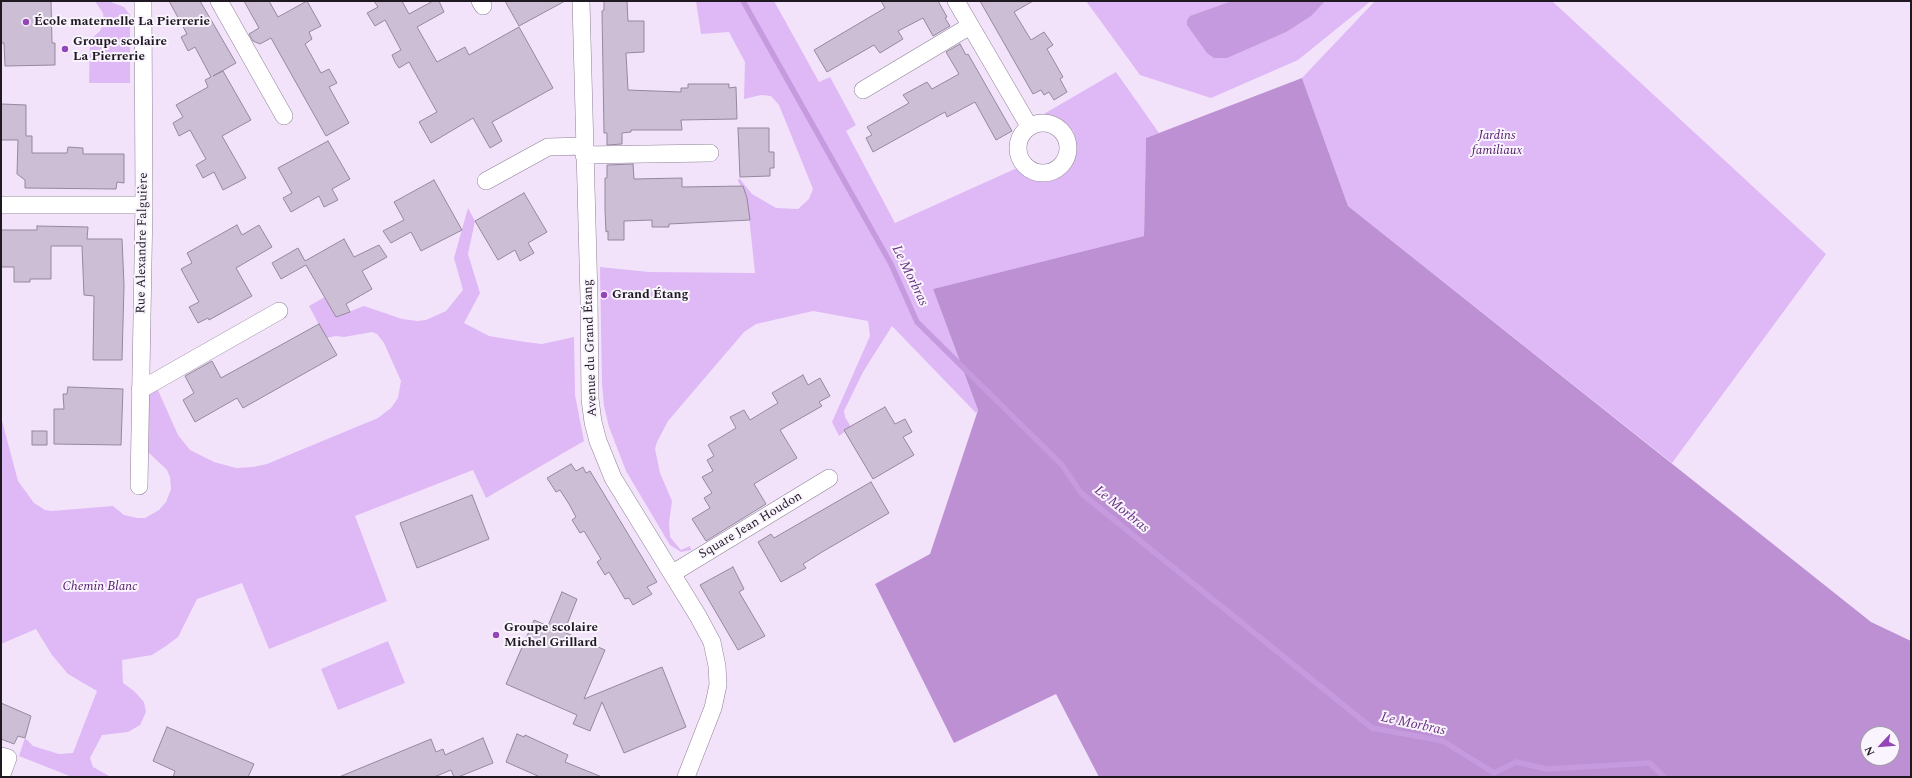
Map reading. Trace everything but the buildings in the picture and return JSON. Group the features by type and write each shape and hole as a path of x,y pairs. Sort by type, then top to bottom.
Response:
{"street":[{"name":"Rue Alexandre Falguière","path":"139,486 144,205 143,1"},
{"path":"219,1 284,116"},
{"name":"Avenue du Grand Étang","path":"580,1 589,298 590,400 593,422 604,457 613,478 673,573 712,642 717,666 718,685 713,708 686,777"},
{"path":"956,1 1029,126"},
{"path":"863,90 970,26"},
{"path":"486,181 548,147 584,150 710,153"},
{"path":"1,205 144,205"},
{"path":"140,390 279,311"},
{"name":"Square Jean Houdon","path":"673,573 829,478"},
{"path":"1,756 8,758 1,777"}],"green space":[{"path":"95,1 108,1 124,7 130,15 130,83 89,83 90,40 100,31 104,21 103,13"},
{"path":"696,1 774,1 819,82 830,77 856,125 846,131 895,223 1017,168 1025,175 1037,180 1050,180 1061,176 1068,170 1074,160 1077,151 1075,137 1073,131 1062,120 1054,116 1042,115 1116,72 1159,133 1146,138 1144,236 933,289 978,410 976,413 892,326 863,372 844,411 845,417 851,427 839,436 832,422 870,336 868,321 813,311 756,324 744,332 668,421 657,442 655,449 660,473 672,501 669,523 670,537 681,550 690,546 691,550 681,552 670,545 626,471 609,427 604,406 602,384 600,267 649,272 755,273 747,197 738,181 739,178 752,194 776,208 798,209 809,199 813,189 779,105 771,96 761,95 744,99 745,62 729,32 701,34"},
{"path":"1086,1 1371,1 1298,60 1211,98 1140,75"},
{"name":"Jardins familiaux","path":"1375,1 1552,1 1826,254 1672,463 1348,206 1302,78"},
{"name":"Chemin Blanc","path":"468,208 475,221 468,254 480,293 464,323 489,336 525,342 542,344 574,337 575,395 584,441 486,498 473,470 355,516 387,601 269,649 242,583 197,599 178,637 152,655 122,660 123,683 134,691 144,702 146,712 140,725 128,732 102,735 90,758 93,767 111,777 72,777 19,756 25,738 33,746 59,754 73,753 97,691 68,674 52,655 36,629 1,644 1,417 18,481 34,503 45,510 52,511 113,506 124,515 137,518 145,518 159,510 166,502 171,489 170,477 167,470 147,451 146,404 149,393 157,388 178,435 190,450 214,462 236,468 267,464 378,418 391,408 398,398 401,381 384,343 377,334 372,332 344,337 336,336 326,338 309,306 325,297 336,317 364,306 402,319 417,321 426,320 446,311 463,290 454,258"},
{"path":"388,641 405,683 338,710 321,669"}],"shaded area":[{"path":"1232,1 1325,1 1311,16 1286,32 1227,58 1214,58 1207,53 1187,25 1187,20 1190,16"},
{"path":"1302,78 1348,206 1871,622 1911,641 1911,777 1099,777 1056,694 954,743 875,584 930,554 978,410 933,289 1144,236 1146,138"}],"waterway":[{"name":"Le Morbras","path":"743,1 891,264 917,322 1062,465 1081,493 1372,728 1443,741 1494,773 1516,762 1547,769 1650,763 1664,777"}],"place":[{"name":"École maternelle La Pierrerie","path":"26,22"},
{"name":"Groupe scolaire La Pierrerie","path":"65,49"},
{"name":"Grand Étang","path":"604,295"},
{"name":"Groupe scolaire Michel Grillard","path":"496,635"}]}
